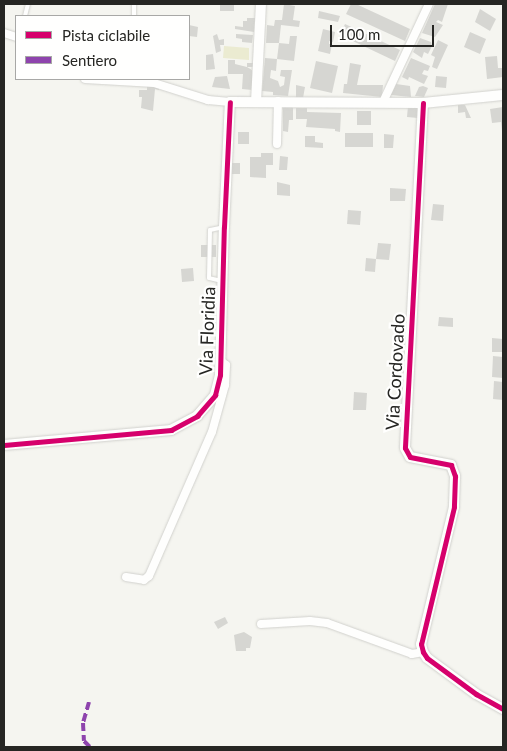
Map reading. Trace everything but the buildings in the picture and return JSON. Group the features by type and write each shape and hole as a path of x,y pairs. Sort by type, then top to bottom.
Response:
{"street":[{"path":"256,102 260,4"},
{"path":"383,102 429,4"},
{"path":"106,80 154,83 208,100 230,102 423,103 503,96"},
{"path":"277,144 278,101"},
{"name":"Via Floridia","path":"4,445 172,430 197,416 215,395 221,361 222,281 230,102"},
{"name":"Via Cordovado","path":"423,103 405,448 410,457 451,465 456,476 454,506 422,635 423,652"},
{"path":"126,577 144,580 149,576 212,432 225,385 226,364 221,361"},
{"path":"261,624 310,621 327,623 412,654 423,652 427,658 476,694 503,709"}],"green space":[{"path":"224,46 249,48 249,60 223,58"}],"marked path":[{"path":"89,702 83,723 84,741 90,747"}],"cycle path":[{"path":"4,445 171,430 197,416 215,395 220,375 230,102"},
{"path":"423,103 405,448 410,457 451,465 455,476 454,507 421,644 427,658 476,694 503,709"}]}
